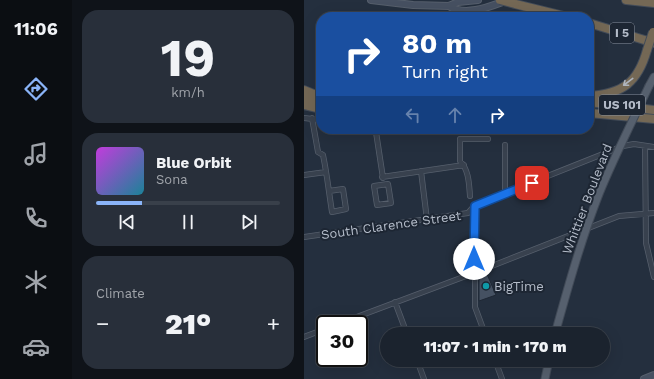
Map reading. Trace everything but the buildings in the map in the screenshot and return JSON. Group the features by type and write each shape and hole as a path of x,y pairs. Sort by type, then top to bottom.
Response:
{"highway":[{"path":"500,0 549,12"},
{"path":"626,0 654,3"},
{"name":"I 5","path":"594,25 654,43"},
{"path":"594,95 608,94 631,81 639,72 654,31"},
{"path":"304,90 316,94"},
{"path":"304,98 316,99"},
{"name":"US 101","path":"594,103 654,110"},
{"path":"304,105 316,107"},
{"path":"304,111 316,112"},
{"name":"US 101","path":"594,113 654,119"}],"main road":[{"path":"370,0 413,5 450,6 458,2 478,0"},
{"path":"450,6 456,11 512,2"},
{"name":"Whittier Boulevard","path":"557,327 572,271 593,211 614,159 654,77"},
{"path":"545,379 548,367"},
{"path":"644,379 654,375"}],"street":[{"path":"304,118 316,119"},
{"path":"312,118 318,152 323,156 332,212 346,209 343,189 329,191"},
{"path":"376,134 383,185"},
{"path":"470,196 467,171 460,161 460,139 488,139"},
{"name":"South Clarence Street","path":"304,237 468,213 475,206 623,146 634,144 654,147"},
{"path":"504,145 505,194"},
{"path":"645,146 646,243 654,276"},
{"path":"382,177 464,165"},
{"path":"421,171 427,220"},
{"path":"304,175 326,172"},
{"path":"388,184 391,203 377,205 374,186 383,185 388,184"},
{"path":"475,206 475,307 482,327"},
{"path":"361,315 474,273 619,216 654,213"},
{"path":"395,302 404,327"},
{"path":"304,337 316,332"},
{"path":"420,367 424,379"},
{"path":"498,367 502,379"}],"place":[{"name":"BigTime","path":"486,286"}],"route":[{"path":"474,259 475,206 532,183"}]}
